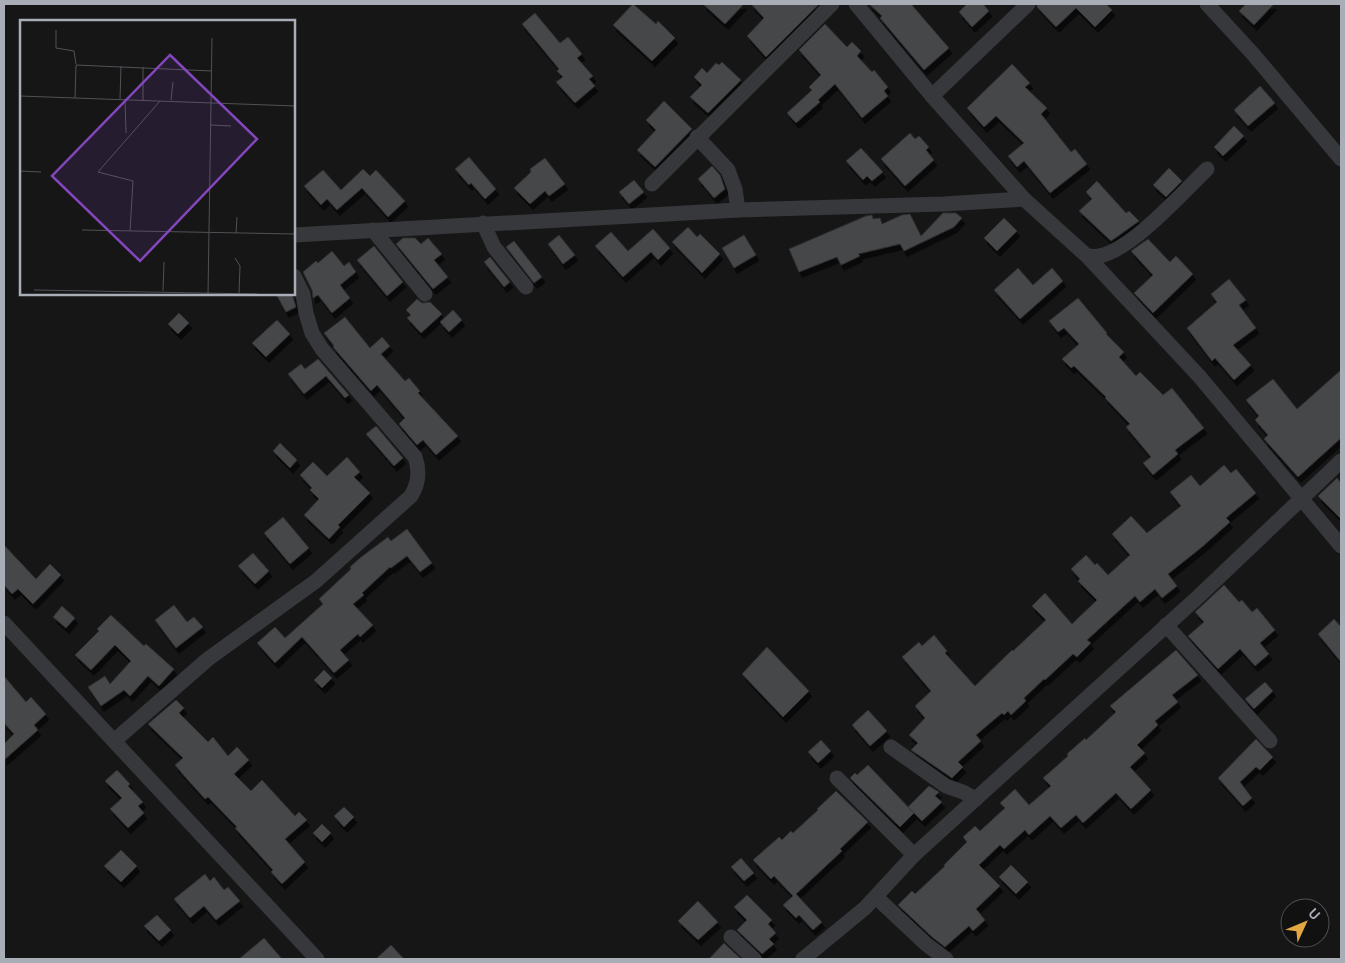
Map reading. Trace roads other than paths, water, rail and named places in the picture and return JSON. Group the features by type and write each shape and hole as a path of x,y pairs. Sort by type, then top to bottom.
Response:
{"street":[{"path":"652,184 832,4"},
{"path":"856,4 932,96 1024,199 1087,256 1199,376 1341,546"},
{"path":"932,96 1028,4"},
{"path":"1207,4 1253,54 1341,159"},
{"path":"697,137 728,170 735,189 738,210"},
{"path":"1087,256 1099,256 1123,246 1140,234 1207,169"},
{"path":"295,235 738,210 944,204 1024,199"},
{"path":"483,223 494,247 526,286"},
{"path":"373,230 425,294"},
{"path":"114,741 208,659 316,580 411,496 416,487 419,469 415,457 322,349 312,333 303,294 295,278"},
{"path":"803,959 865,908 914,855 1166,625 1341,461"},
{"path":"4,623 317,959"},
{"path":"1166,625 1270,741"},
{"path":"891,747 946,786 976,799"},
{"path":"837,778 914,855"},
{"path":"876,897 926,944 946,959"},
{"path":"731,937 754,959"}]}
